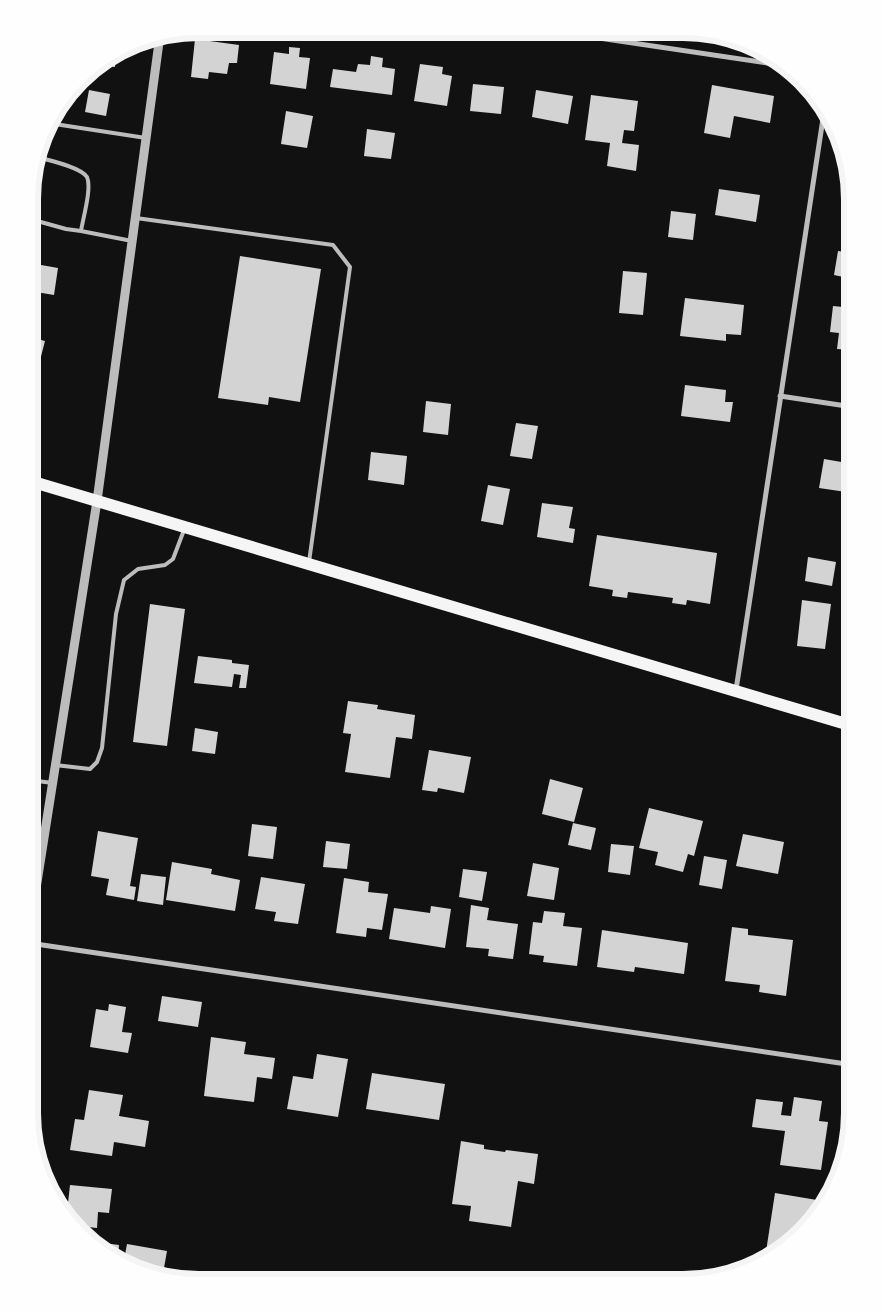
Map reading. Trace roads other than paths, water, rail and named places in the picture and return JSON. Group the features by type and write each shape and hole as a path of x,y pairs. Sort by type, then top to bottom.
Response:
{"main road":[{"path":"38,483 844,723"}],"street":[{"path":"599,38 770,63"},
{"path":"38,876 97,501 159,43"},
{"path":"736,692 823,118"},
{"path":"780,396 844,406"},
{"path":"38,944 844,1064"}],"lane":[{"path":"56,124 146,138"},
{"path":"43,159 77,169 87,177 88,190 81,231"},
{"path":"136,218 333,245 350,267 309,564"},
{"path":"38,221 66,230 132,241"},
{"path":"55,765 90,769 97,762 102,748 116,614 124,580 138,569 165,565 173,559 185,527"},
{"path":"38,781 53,783"}]}
